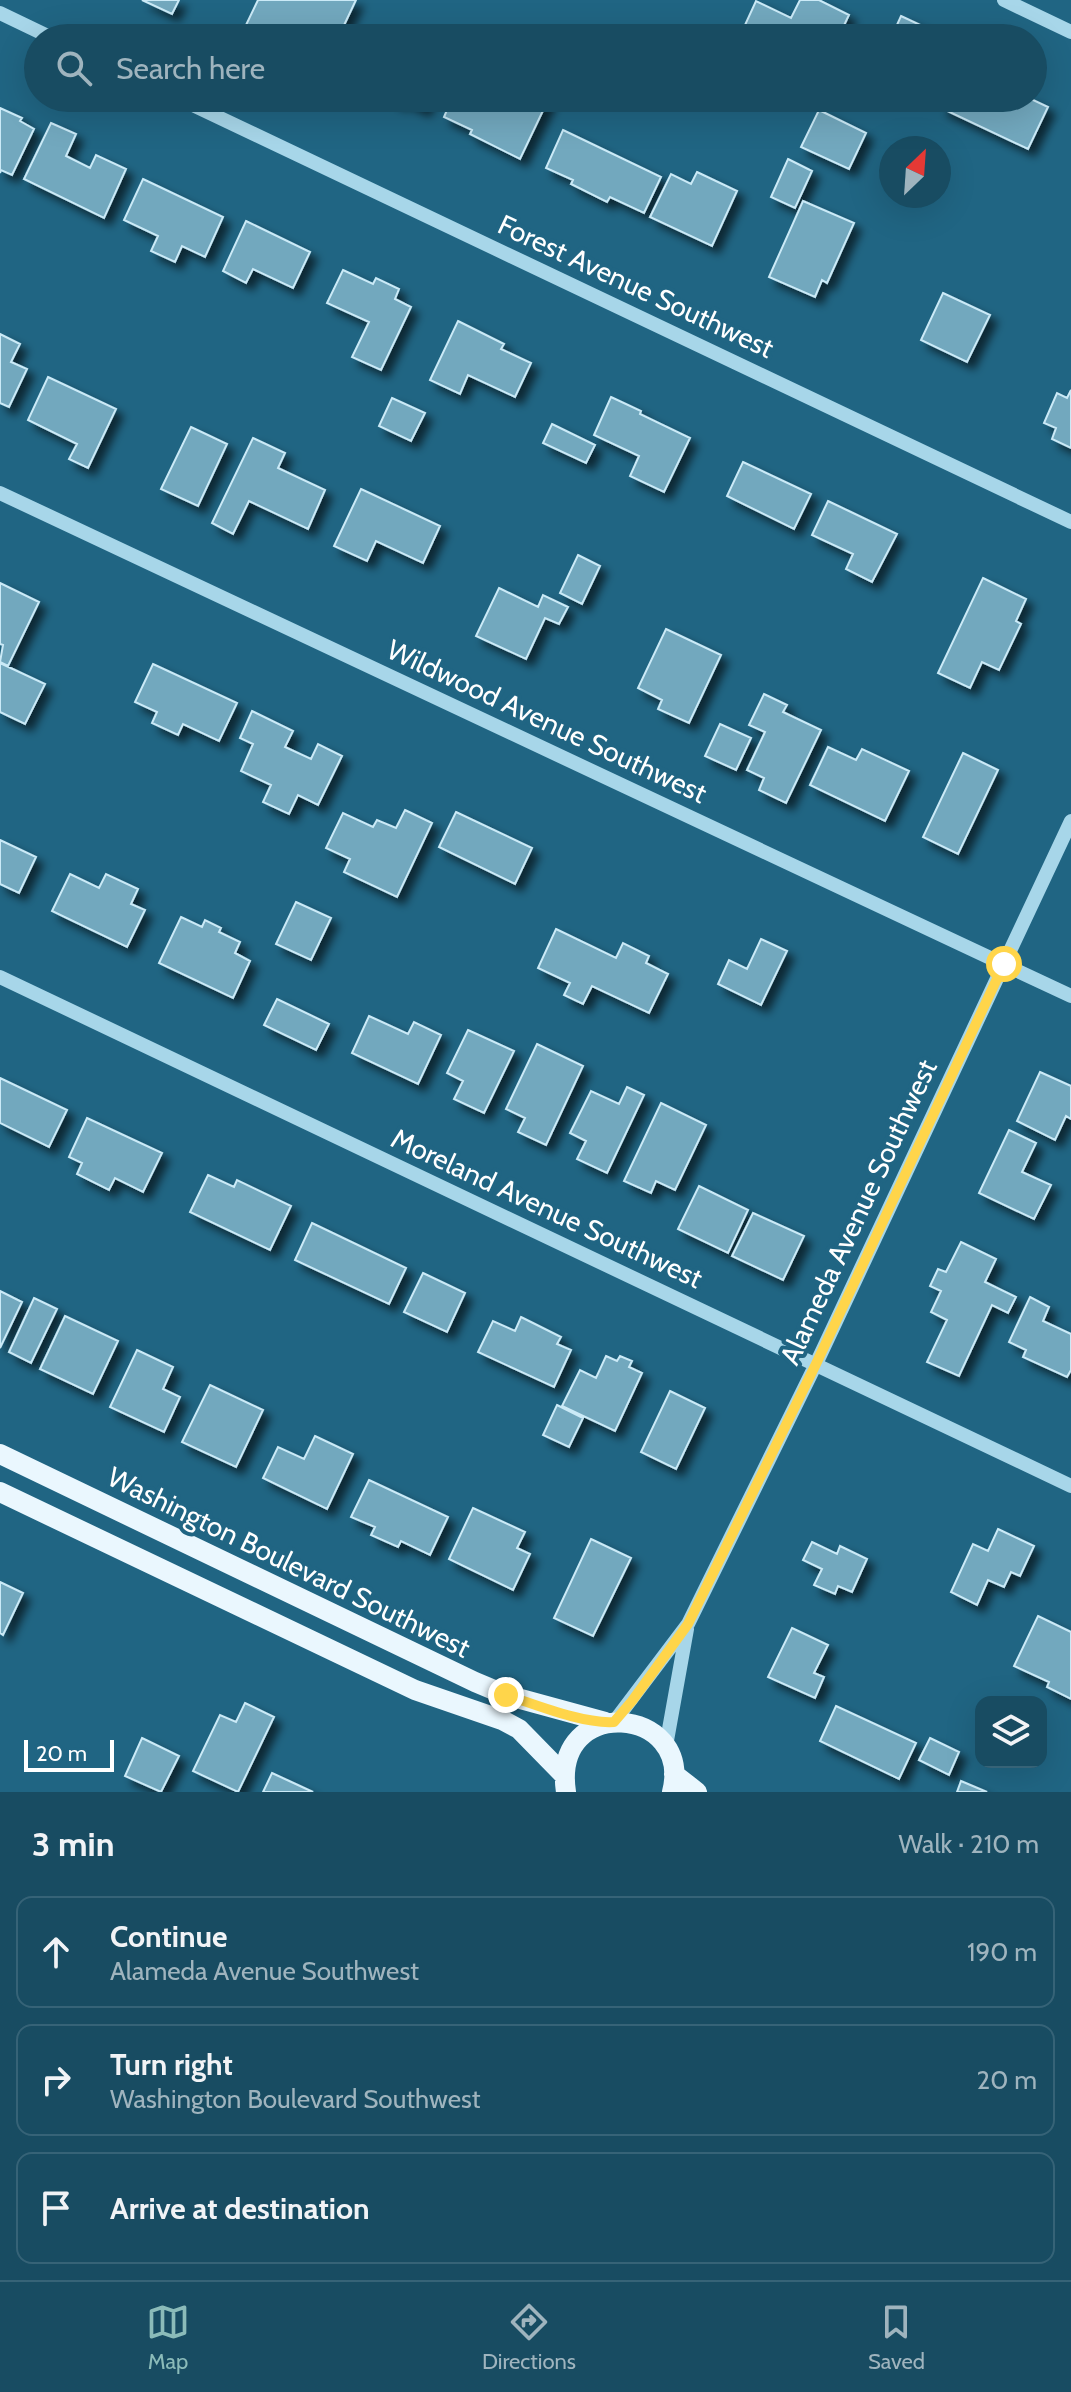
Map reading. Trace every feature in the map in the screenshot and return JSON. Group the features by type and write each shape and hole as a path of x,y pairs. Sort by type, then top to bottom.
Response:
{"main road":[{"name":"Washington Boulevard Southwest","path":"0,1454 475,1682 506,1695 609,1722 639,1725 654,1733 666,1746"},
{"name":"Washington Boulevard Southwest","path":"0,1492 415,1690 502,1720 519,1729 565,1784"},
{"path":"565,1784 567,1757 576,1742 589,1730 609,1722"},
{"path":"666,1746 673,1762 673,1783 697,1792"}],"street":[{"path":"1004,0 1071,32"},
{"path":"0,13 24,25"},
{"name":"Forest Avenue Southwest","path":"207,112 1071,522"},
{"name":"Wildwood Avenue Southwest","path":"0,493 1071,996"},
{"name":"Alameda Avenue Southwest","path":"609,1722 632,1701 688,1624 816,1364 1071,821"},
{"name":"Moreland Avenue Southwest","path":"0,977 1071,1486"},
{"name":"Alameda Avenue Southwest","path":"666,1746 688,1624"}],"building":[{"path":"142,0 179,0 172,14"},
{"path":"258,0 356,0 345,24 246,24"},
{"path":"800,0 819,0 849,15 845,24 745,24 756,1 791,18"},
{"path":"901,16 918,24 897,24"},
{"path":"0,108 22,118 20,121 34,129 12,175 1,170 0,173"},
{"path":"446,112 542,112 520,159 444,117"},
{"path":"818,112 866,133 849,169 801,147"},
{"path":"949,112 1046,112 1028,149"},
{"path":"51,123 76,134 66,156 90,168 96,155 126,169 104,218 24,179"},
{"path":"563,130 661,177 644,213 610,197 607,202 571,184 573,180 546,168"},
{"path":"788,159 812,171 795,208 771,197"},
{"path":"697,172 737,191 712,246 650,217 671,174 691,184"},
{"path":"143,179 223,217 205,257 182,246 175,262 151,251 158,236 124,220"},
{"path":"803,201 854,223 827,283 822,280 815,297 769,277"},
{"path":"246,221 310,252 293,288 253,269 246,283 223,271"},
{"path":"343,270 373,284 376,278 399,289 395,299 411,307 381,370 352,357 369,322 327,303"},
{"path":"943,293 990,315 967,362 921,340"},
{"path":"458,321 504,344 501,349 531,363 515,397 468,375 460,394 430,380"},
{"path":"0,334 20,344 11,362 27,369 9,407 0,403"},
{"path":"48,377 116,409 88,468 69,459 77,444 28,420"},
{"path":"1071,390 1071,448 1052,439 1056,428 1044,423 1057,393 1067,398"},
{"path":"611,397 690,438 664,492 630,476 639,456 594,435"},
{"path":"392,398 425,413 411,441 379,426"},
{"path":"552,424 595,445 586,463 543,443"},
{"path":"191,427 227,444 198,506 161,489"},
{"path":"253,438 285,453 278,468 325,490 308,529 249,501 233,534 212,523"},
{"path":"743,462 811,494 794,529 727,496"},
{"path":"361,489 440,526 423,563 376,541 367,561 334,546"},
{"path":"828,501 897,534 872,582 846,569 853,554 812,535"},
{"path":"578,555 600,566 582,604 560,593"},
{"path":"983,578 1026,599 1016,621 1021,624 999,670 982,662 970,688 938,673"},
{"path":"0,583 39,602 8,666 0,662 3,645 0,644"},
{"path":"499,588 538,607 543,595 568,607 559,624 545,618 526,659 476,636"},
{"path":"666,629 721,655 689,723 658,709 662,700 638,688"},
{"path":"0,663 45,684 25,724 0,712"},
{"path":"153,664 237,703 219,741 183,724 178,735 152,723 157,712 135,702"},
{"path":"764,694 787,705 783,712 821,730 786,803 759,790 764,778 747,770 765,732 749,725"},
{"path":"252,711 293,731 285,747 311,759 318,744 342,756 318,805 298,795 289,814 263,802 271,785 241,771 253,744 240,738"},
{"path":"720,724 751,738 736,770 705,756"},
{"path":"828,747 856,760 862,749 909,771 885,821 810,785"},
{"path":"963,753 998,770 958,854 923,837"},
{"path":"405,810 432,823 397,897 344,872 350,859 326,848 343,813 373,827 377,820 396,828"},
{"path":"456,812 532,848 515,884 439,847"},
{"path":"0,840 36,857 19,893 0,884"},
{"path":"70,874 99,888 106,874 138,889 131,904 145,910 127,947 52,911"},
{"path":"296,902 331,918 311,960 276,944"},
{"path":"181,917 202,927 205,920 221,928 219,932 240,942 235,953 250,961 233,998 159,963"},
{"path":"556,929 616,958 623,943 649,956 646,963 668,974 649,1013 592,986 583,1004 564,995 570,983 538,968"},
{"path":"761,939 787,951 761,1005 718,984 729,960 747,969"},
{"path":"277,999 329,1024 316,1050 264,1025"},
{"path":"369,1016 408,1034 414,1022 441,1035 418,1084 352,1053"},
{"path":"468,1030 514,1051 484,1113 454,1099 463,1081 447,1073"},
{"path":"537,1044 583,1066 546,1145 518,1132 525,1118 506,1109"},
{"path":"1040,1072 1071,1086 1071,1119 1066,1116 1055,1140 1017,1121"},
{"path":"0,1078 67,1110 49,1147 0,1123"},
{"path":"627,1087 644,1095 607,1173 577,1159 586,1141 570,1133 591,1091 619,1104"},
{"path":"661,1103 706,1125 675,1190 656,1181 651,1193 624,1181"},
{"path":"87,1118 162,1153 143,1192 115,1178 109,1190 77,1174 82,1163 69,1157"},
{"path":"1009,1130 1036,1143 1022,1172 1051,1185 1034,1219 979,1193"},
{"path":"208,1175 234,1187 237,1180 291,1206 270,1250 190,1212"},
{"path":"699,1186 748,1210 728,1253 678,1229"},
{"path":"753,1213 804,1236 783,1280 732,1256"},
{"path":"312,1223 406,1268 389,1304 295,1260"},
{"path":"961,1242 996,1259 985,1282 1016,1297 1008,1313 992,1305 959,1376 927,1362 947,1320 931,1312 941,1291 930,1286 938,1269 946,1272"},
{"path":"423,1273 465,1293 447,1332 404,1312"},
{"path":"0,1291 22,1302 0,1348"},
{"path":"1030,1297 1049,1307 1043,1321 1071,1334 1071,1370 1067,1377 1023,1357 1026,1350 1009,1342"},
{"path":"34,1298 57,1309 31,1363 9,1352"},
{"path":"65,1316 118,1341 93,1394 40,1369"},
{"path":"521,1317 561,1337 557,1344 571,1350 554,1387 478,1352 493,1321 515,1331"},
{"path":"137,1350 173,1367 163,1389 180,1397 164,1432 110,1407"},
{"path":"606,1356 617,1361 620,1356 632,1361 629,1367 642,1373 615,1431 562,1406 580,1370 596,1378"},
{"path":"210,1385 263,1410 236,1467 182,1442"},
{"path":"670,1391 705,1408 676,1469 641,1452"},
{"path":"557,1405 583,1418 569,1447 543,1435"},
{"path":"315,1436 353,1454 327,1509 263,1478 278,1447 304,1459"},
{"path":"369,1480 448,1517 430,1555 401,1541 398,1547 371,1535 375,1527 351,1517"},
{"path":"473,1508 525,1532 517,1548 530,1554 513,1590 449,1559"},
{"path":"998,1529 1034,1546 1020,1576 1011,1572 1004,1587 988,1580 977,1605 951,1592 973,1544 988,1551"},
{"path":"591,1539 631,1558 593,1636 554,1618"},
{"path":"812,1542 837,1554 840,1546 867,1559 852,1592 838,1586 835,1594 814,1585 822,1569 803,1560"},
{"path":"0,1582 23,1593 3,1635 0,1633"},
{"path":"1038,1616 1071,1632 1071,1699 1047,1687 1049,1682 1014,1666"},
{"path":"792,1628 828,1645 814,1673 824,1677 815,1698 768,1677"},
{"path":"245,1703 274,1717 238,1792 193,1771 220,1715 236,1722"},
{"path":"836,1706 916,1743 899,1779 820,1741"},
{"path":"142,1738 179,1756 161,1792 125,1776"},
{"path":"930,1738 959,1752 949,1775 919,1760"},
{"path":"272,1773 313,1792 263,1792"},
{"path":"961,1781 987,1792 957,1792"}],"route":[{"path":"506,1695 562,1712 614,1722 688,1624 816,1364 1004,964"}]}
